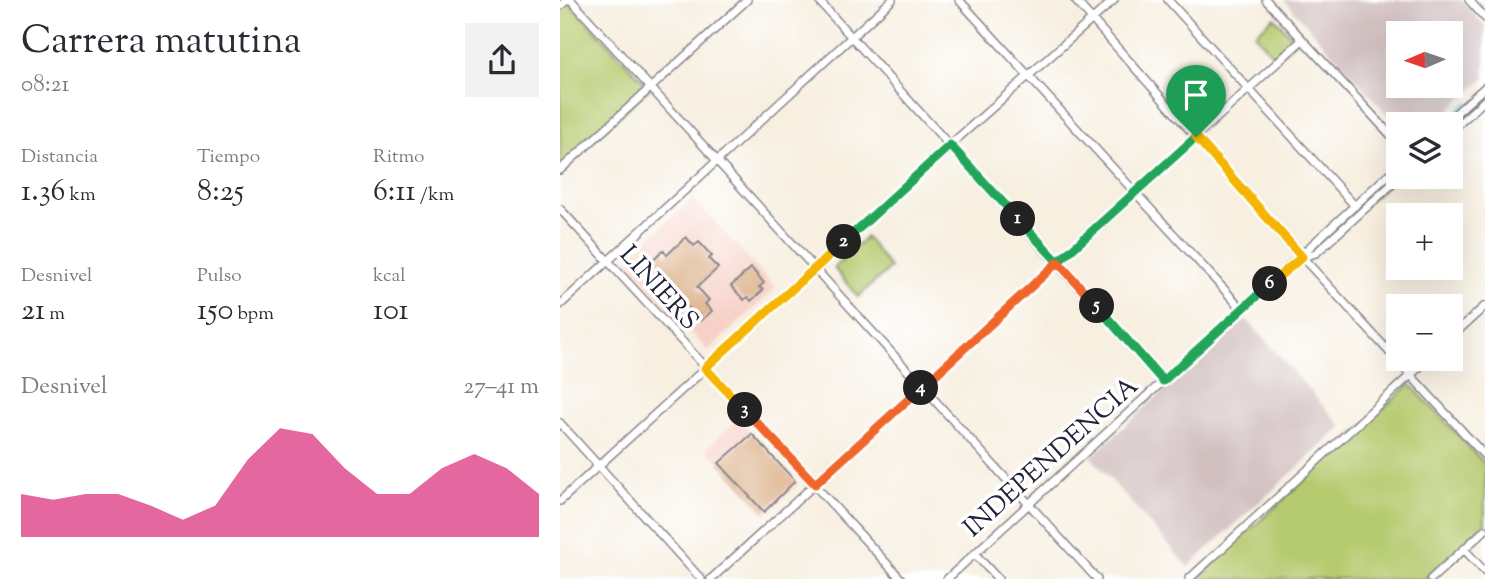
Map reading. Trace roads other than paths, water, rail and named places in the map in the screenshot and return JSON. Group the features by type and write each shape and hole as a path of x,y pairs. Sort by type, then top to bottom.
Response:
{"street":[{"path":"560,6 569,0 1097,579"},
{"path":"560,170 747,0"},
{"path":"818,0 1163,381"},
{"path":"560,305 892,0"},
{"path":"959,0 1242,309"},
{"path":"1075,0 1302,257 1485,456"},
{"path":"560,501 950,145 1114,0"},
{"path":"1168,0 1355,206"},
{"path":"1266,0 1386,130"},
{"path":"1469,0 1485,18"},
{"path":"711,579 1301,41"},
{"path":"1457,112 1485,86"},
{"path":"1463,120 1485,100"},
{"name":"INDEPENDENCIA","path":"947,579 1302,257 1386,177"},
{"path":"1302,257 1316,253 1387,189"},
{"name":"LINIERS","path":"560,208 901,579"},
{"path":"1463,326 1485,306"},
{"path":"1189,579 1414,371"},
{"path":"560,422 701,579"},
{"path":"1431,579 1485,530"},
{"path":"1464,549 1485,572"},
{"path":"975,554 998,579"}],"waterway":[{"path":"1462,112 1468,106"}]}
